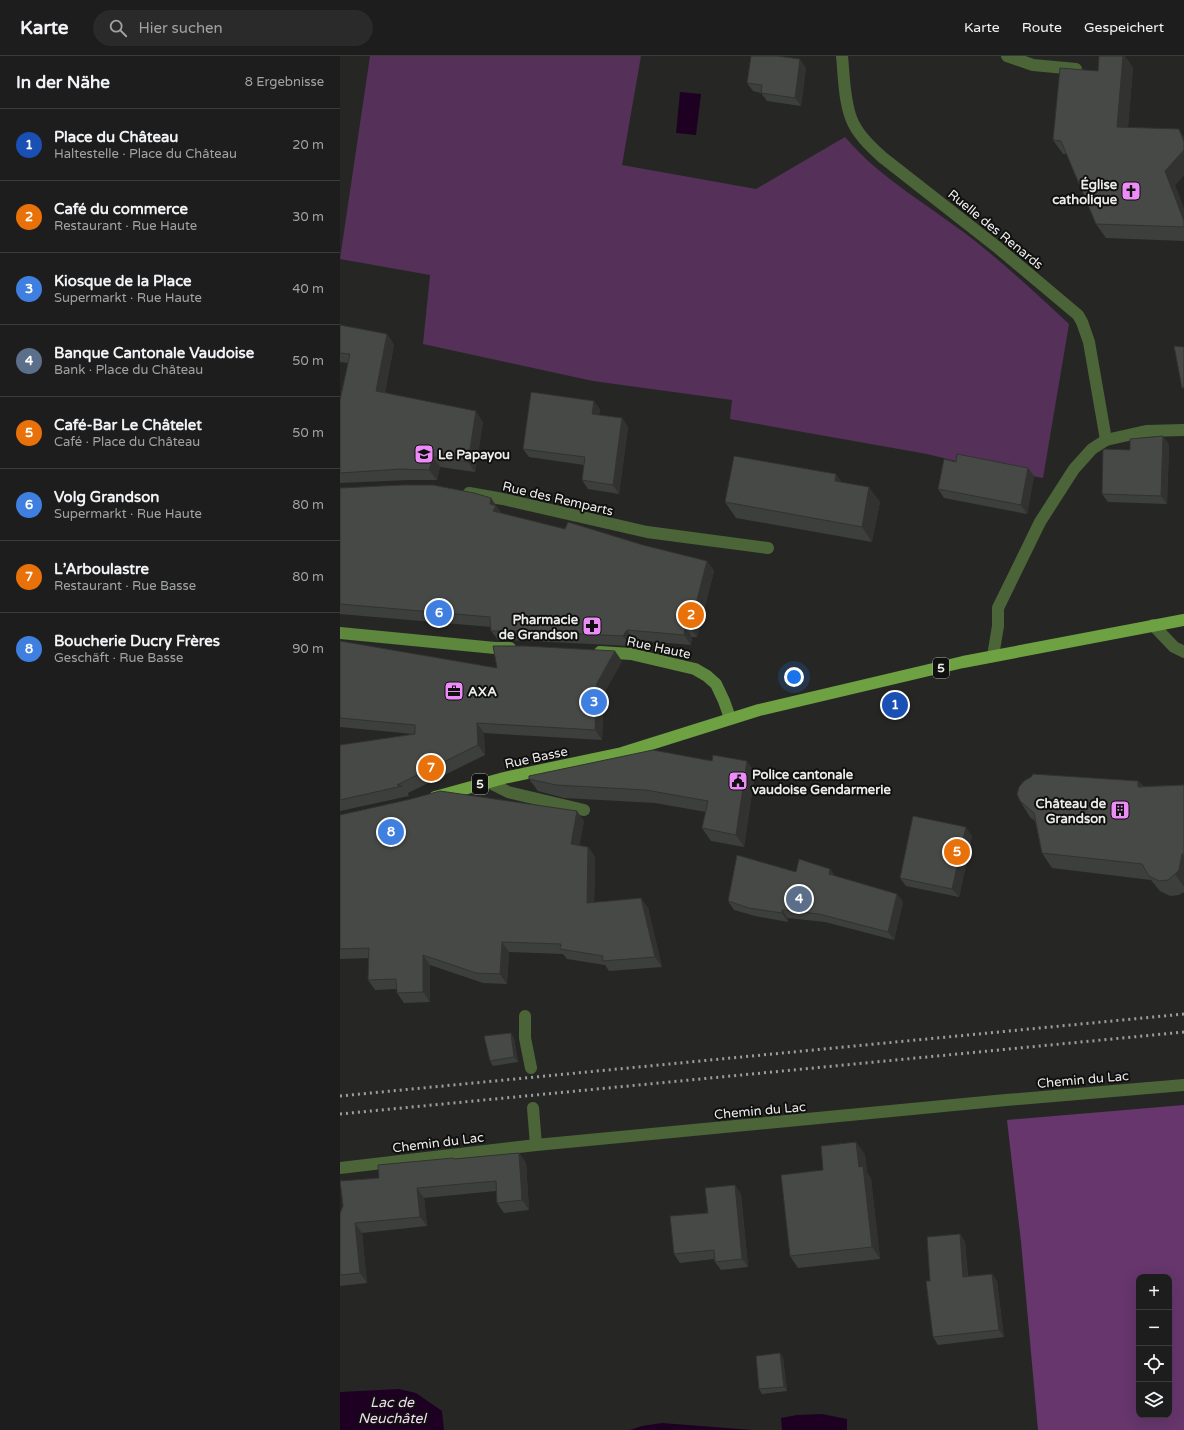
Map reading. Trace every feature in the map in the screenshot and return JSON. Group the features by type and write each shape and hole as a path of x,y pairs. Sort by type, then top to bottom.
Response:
{"main road":[{"name":"5","path":"730,718 799,700 993,656 1184,620"},
{"name":"Rue Basse","path":"423,800 488,782 622,753 730,718"}],"street":[{"name":"Ruelle des Renards","path":"842,56 846,94 851,118 868,145 882,158 997,247 1078,315 1089,342 1106,440"},
{"path":"1007,56 1033,65 1090,71"},
{"path":"993,656 998,626 998,608 1040,522 1074,469 1092,449 1106,440 1146,431 1184,430"},
{"name":"Rue des Remparts","path":"460,492 503,499 646,532 768,548"},
{"path":"1153,625 1174,647 1184,652"},
{"path":"340,633 495,648 525,648"},
{"name":"Rue Haute","path":"585,651 631,654 695,669 707,676 716,684 724,700 730,718"},
{"path":"488,782 508,792 584,810"},
{"path":"525,1016 525,1038 531,1068"},
{"name":"Chemin du Lac","path":"340,1168 536,1145 1006,1100 1184,1085"},
{"path":"533,1108 536,1145"}],"shaded area":[{"path":"370,56 641,56 622,165 756,189 845,137 860,153 892,181 980,245 1069,324 1043,478 964,463 927,454 730,419 732,400 593,381 423,344 430,275 340,259"},
{"path":"1184,1105 1184,1430 1038,1430 1021,1242 1007,1120"}],"water":[{"path":"680,92 701,94 696,135 676,133"},
{"name":"Lac de Neuchâtel","path":"399,1389 416,1393 442,1411 444,1430 340,1430 340,1392"},
{"path":"822,1414 847,1419 847,1430 782,1430 781,1418 797,1415"},
{"path":"662,1423 753,1430 630,1430 642,1426"}],"building":[{"path":"751,56 777,56 800,59 795,98 761,93 762,85 747,83"},
{"path":"1099,56 1123,56 1117,127 1179,129 1184,142 1184,150 1165,171 1184,221 1184,227 1096,224 1061,141 1053,140 1060,68 1098,71"},
{"path":"340,325 387,334 376,391 476,411 468,462 433,457 429,470 401,469 340,473 340,400 350,354 340,353"},
{"path":"1174,346 1184,347 1184,388 1182,388"},
{"path":"531,392 594,401 592,414 622,418 613,485 582,480 585,457 523,449"},
{"path":"1163,436 1161,496 1102,494 1103,449 1130,450 1130,439"},
{"path":"957,454 1028,468 1021,505 938,489 944,459 956,462"},
{"path":"734,456 836,474 835,481 869,487 862,527 725,502"},
{"path":"433,485 474,493 491,498 490,504 496,506 493,511 565,529 568,522 643,545 707,561 690,627 685,627 684,635 627,630 623,636 525,631 491,631 490,617 340,604 340,488"},
{"path":"340,641 497,668 493,646 525,646 615,651 597,683 595,730 477,723 478,745 397,785 402,786 340,800 340,745 415,734 415,725 340,718"},
{"path":"653,750 712,761 713,755 747,761 736,835 702,828 708,801 646,790 556,785 529,779 529,776"},
{"name":"Château de Grandson","path":"1033,774 1138,781 1138,787 1184,785 1184,854 1182,854 1179,870 1168,880 1159,881 1149,876 1142,864 1042,853 1034,813 1020,801 1017,794 1019,787"},
{"path":"440,791 577,811 571,844 588,847 587,903 641,898 655,957 602,961 603,956 560,949 561,944 502,942 500,974 476,973 423,955 423,992 397,993 396,979 368,980 369,948 340,949 340,815"},
{"path":"913,816 966,827 952,889 900,878"},
{"path":"737,855 796,872 799,859 830,869 829,874 897,894 888,932 819,914 782,910 782,913 749,908 728,901"},
{"path":"511,1033 514,1057 490,1061 484,1036"},
{"path":"856,1142 859,1167 863,1166 872,1247 790,1256 781,1175 823,1170 821,1146"},
{"path":"519,1153 522,1200 497,1203 496,1181 417,1188 420,1217 355,1223 360,1273 340,1275 340,1213 343,1206 340,1181 379,1178 378,1165"},
{"path":"735,1185 742,1259 715,1262 714,1250 674,1254 670,1216 708,1213 705,1188"},
{"path":"960,1234 963,1277 992,1274 999,1330 933,1337 926,1281 930,1281 927,1237"},
{"path":"780,1353 784,1387 759,1389 756,1356"}],"railway":[{"path":"340,1096 1184,1014"},
{"path":"340,1114 1184,1032"}],"place":[{"name":"Église catholique","path":"1131,191"},
{"name":"Le Papayou","path":"424,454"},
{"name":"Volg Grandson","path":"439,613"},
{"name":"Café du commerce","path":"691,615"},
{"name":"Pharmacie de Grandson","path":"592,626"},
{"name":"AXA","path":"454,691"},
{"name":"Kiosque de la Place","path":"594,702"},
{"name":"Place du Château","path":"895,705"},
{"name":"L’Arboulastre","path":"431,768"},
{"name":"Police cantonale vaudoise Gendarmerie","path":"738,781"},
{"name":"Château de Grandson","path":"1120,810"},
{"name":"Boucherie Ducry Frères","path":"391,832"},
{"name":"Café-Bar Le Châtelet","path":"957,852"},
{"name":"Banque Cantonale Vaudoise","path":"799,899"}]}
